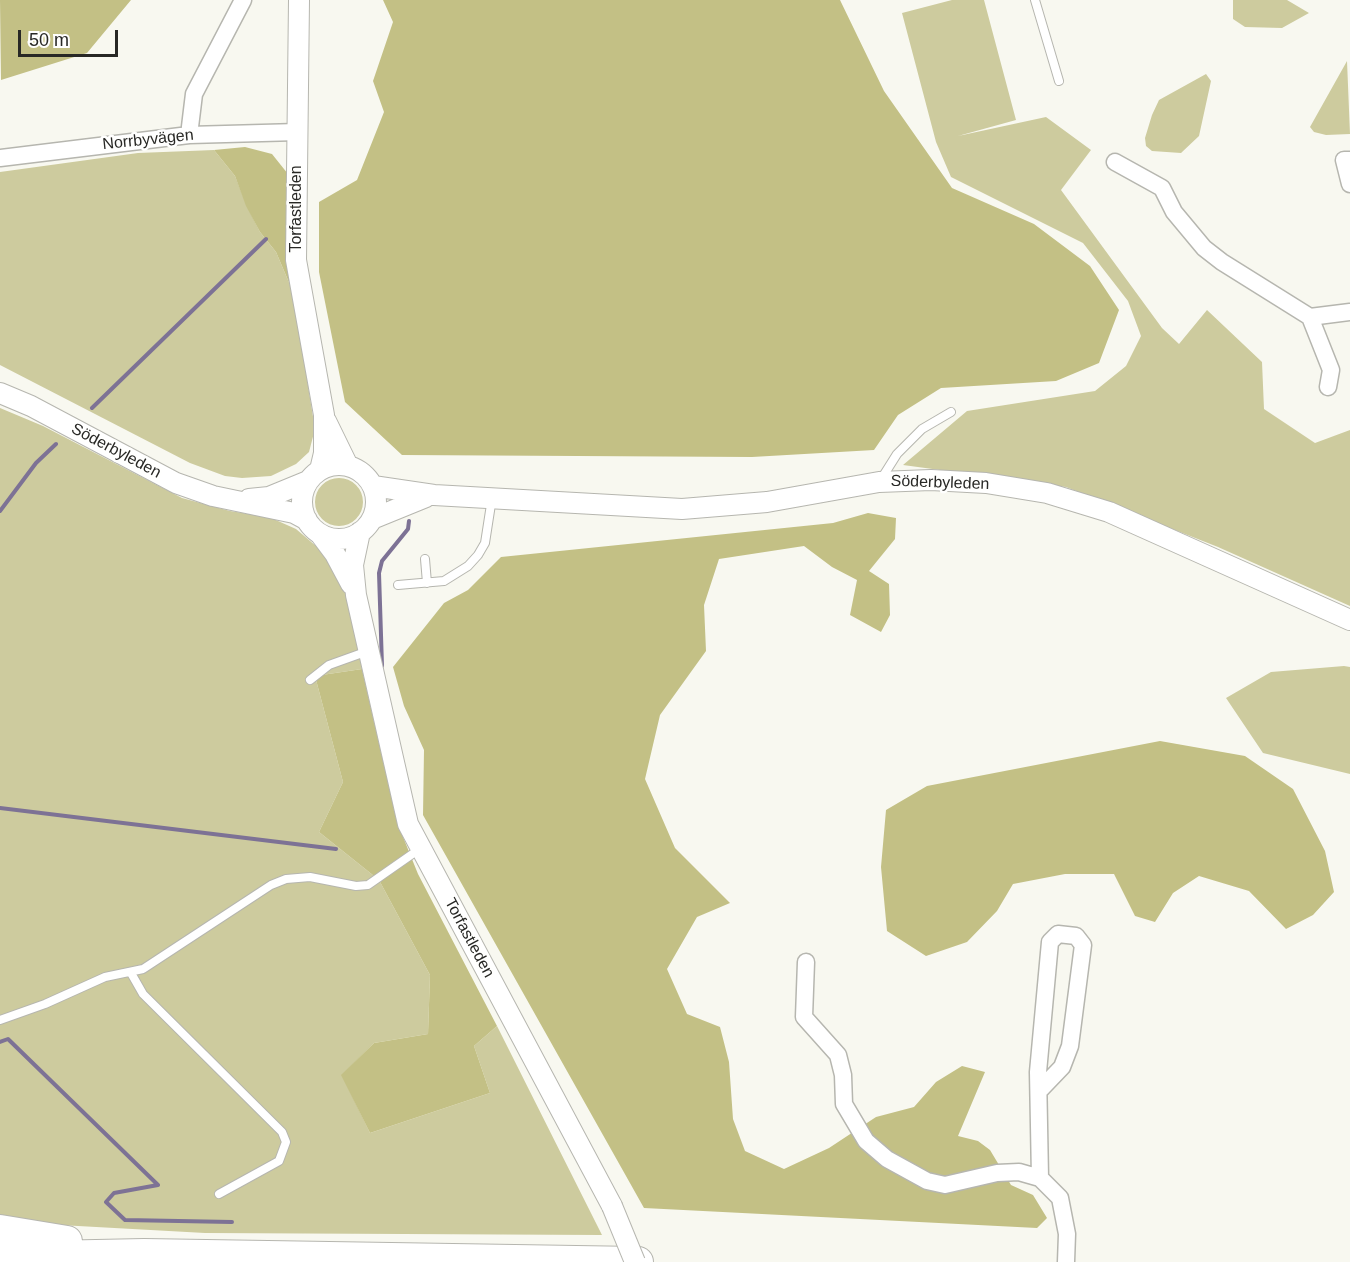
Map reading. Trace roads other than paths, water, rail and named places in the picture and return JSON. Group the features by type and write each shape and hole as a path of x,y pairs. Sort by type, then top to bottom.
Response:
{"highway":[{"path":"0,1230 144,1254"},
{"path":"0,1257 144,1254 637,1262"}],"street":[{"path":"189,135 194,94 243,0"},
{"name":"Torfastleden","path":"299,0 296,260 324,416 324,453 314,476"},
{"name":"Norrbyvägen","path":"0,158 189,135 298,132"},
{"path":"1347,160 1350,184"},
{"path":"1114,162 1162,188 1174,212 1204,248 1310,317 1331,370 1328,387"},
{"path":"1310,317 1350,312"},
{"name":"Söderbyleden","path":"0,393 31,406 176,483 235,500 294,513 313,527"},
{"name":"Torfastleden","path":"324,416 348,466"},
{"path":"339,465 348,466 358,470 373,486 376,497 366,525 336,539 313,527 302,500 314,476 339,465"},
{"name":"Söderbyleden","path":"235,500 269,497 314,476"},
{"name":"Söderbyleden","path":"373,486 434,495 682,509 767,502 879,482 931,480 986,483 1047,493 1109,512 1350,620"},
{"name":"Söderbyleden","path":"366,525 407,503 434,495"},
{"name":"Torfastleden","path":"366,525 353,565 356,595 408,824 612,1206 637,1262"},
{"name":"Torfastleden","path":"313,527 335,554 356,595"},
{"path":"1039,1091 1062,1067 1070,1046 1083,945 1076,936 1058,934 1050,942 1041,1020 1039,1091 1040,1178"},
{"path":"806,962 804,1017 838,1055 843,1075 844,1104 866,1141 887,1159 927,1181 945,1185 997,1173 1019,1172 1040,1178 1060,1198 1067,1234 1066,1262"}],"lane":[{"path":"1035,0 1059,81"},
{"path":"879,482 897,453 922,429 951,412"},
{"path":"398,585 444,581 454,576 478,555 489,527 492,497"},
{"path":"424,559 427,583"},
{"path":"310,680 329,665 369,651"},
{"path":"0,1020 45,1004 105,977 142,969 271,885 286,879 310,877 356,886 368,885 421,848"},
{"path":"131,973 143,994 282,1132 286,1142 279,1161 219,1194"}],"waterway":[{"path":"92,408 266,239"},
{"path":"0,511 36,463 56,444"},
{"path":"382,666 379,573 382,561 408,529 409,521"},
{"path":"0,808 336,849"},
{"path":"0,1042 8,1039 158,1185 114,1193 106,1202 125,1220 232,1222"}]}
